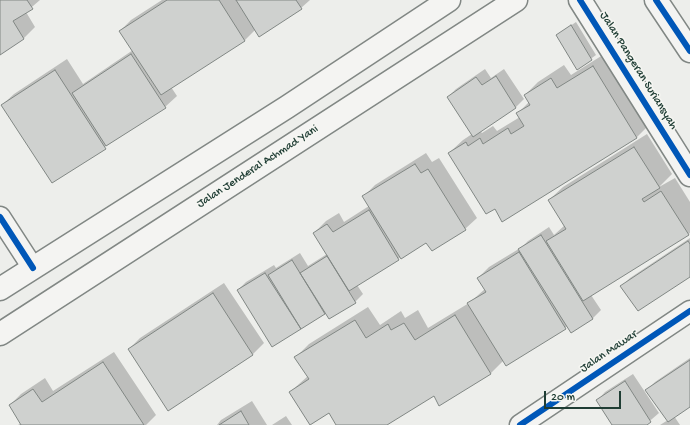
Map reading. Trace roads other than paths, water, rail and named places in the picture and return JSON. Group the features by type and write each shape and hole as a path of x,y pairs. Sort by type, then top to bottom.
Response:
{"main road":[{"path":"0,289 287,107 449,0"},
{"name":"Jalan Jenderal Achmad Yani","path":"0,334 516,0"},
{"name":"Jalan Pangeran Suriansyah","path":"580,0 690,175"},
{"path":"656,0 690,51"}],"street":[{"path":"0,217 33,268"},
{"name":"Jalan Mawar","path":"520,425 690,311"}]}
